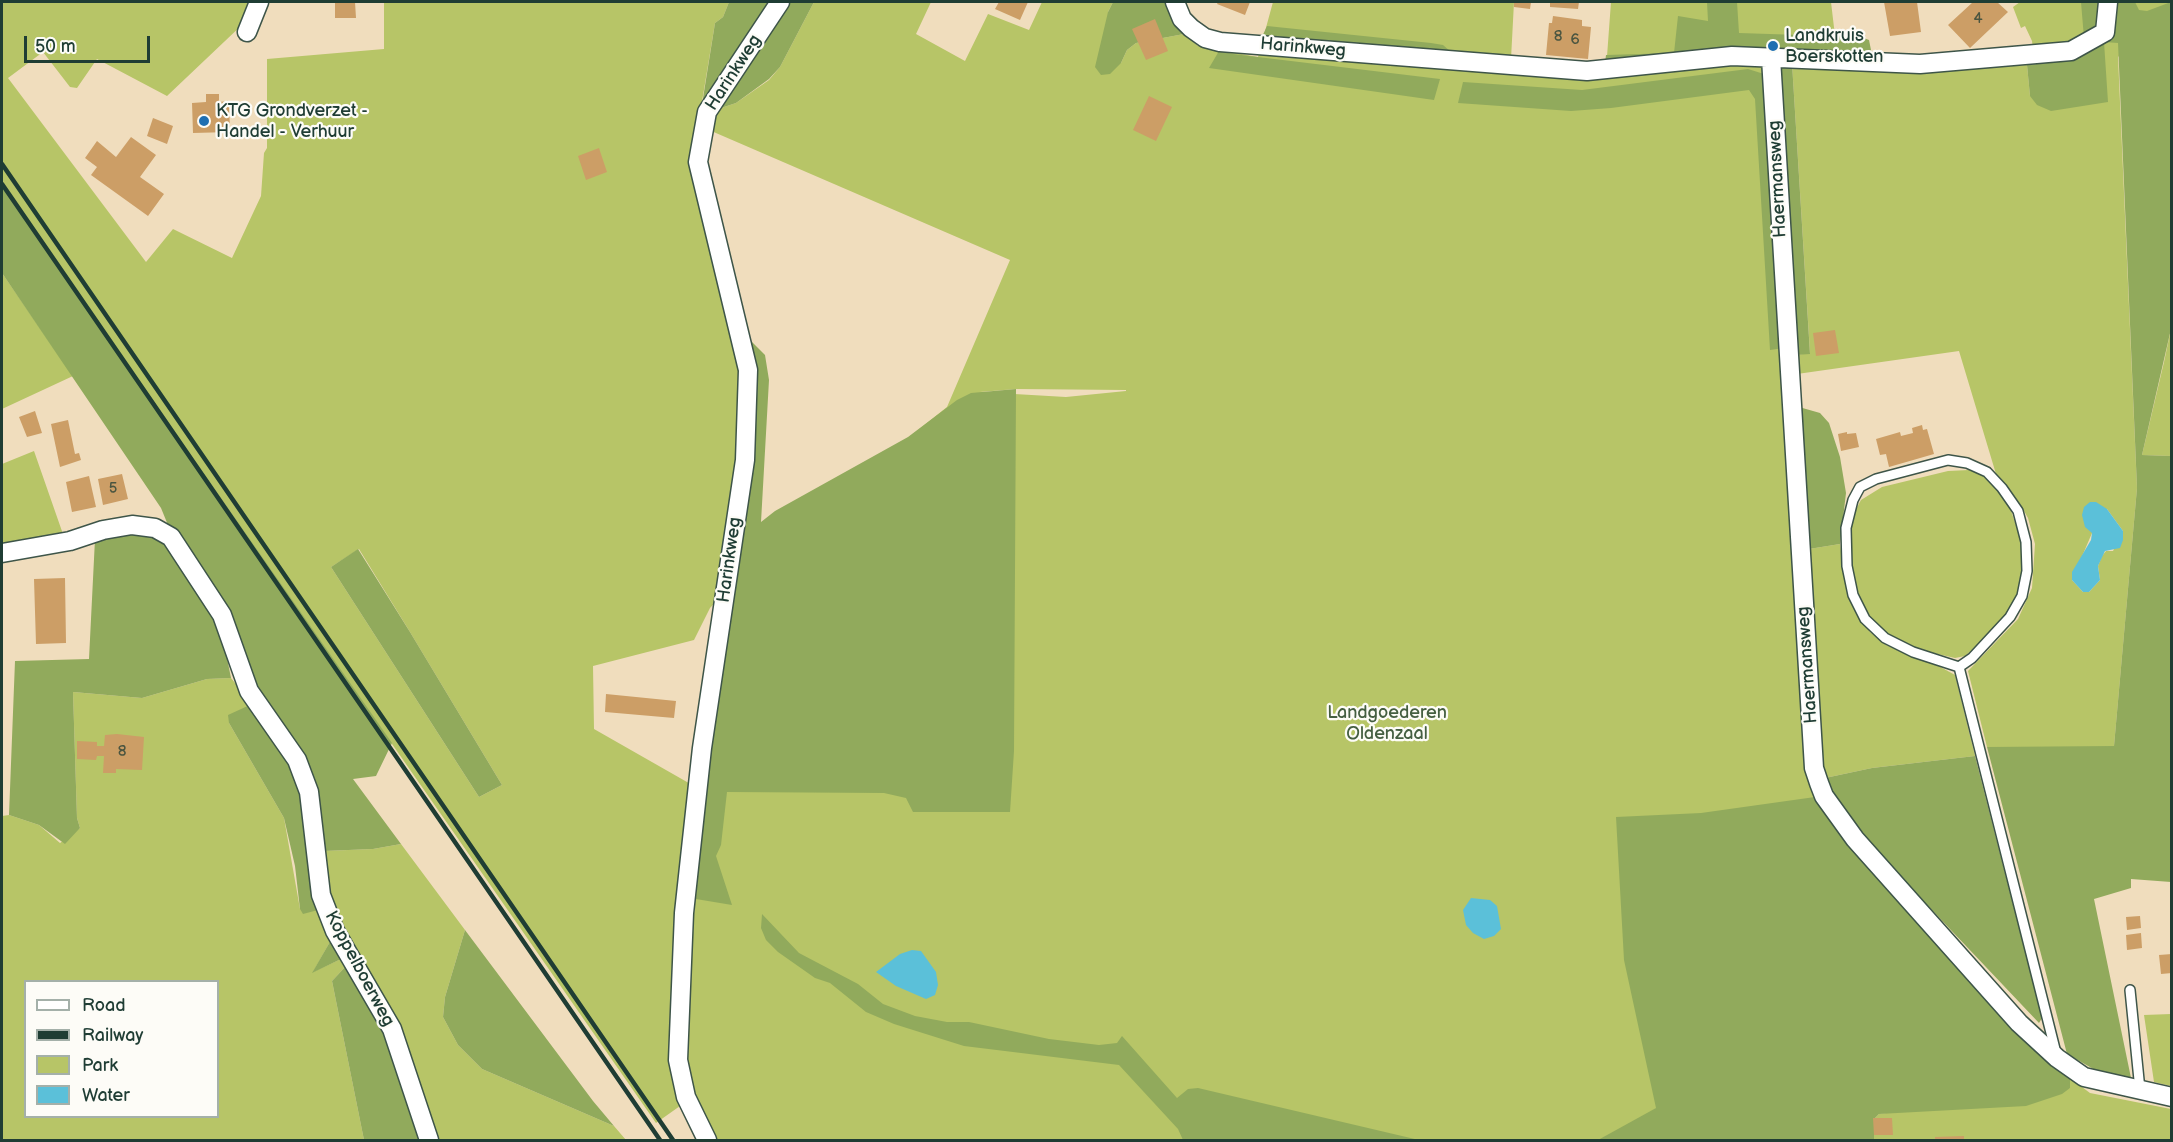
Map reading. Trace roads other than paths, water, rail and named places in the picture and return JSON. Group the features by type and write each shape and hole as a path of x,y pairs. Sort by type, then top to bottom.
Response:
{"street":[{"path":"247,32 259,2"},
{"name":"Harinkweg","path":"707,1140 686,1097 678,1060 684,913 702,748 745,460 748,370 698,162 707,112 780,2"},
{"name":"Harinkweg","path":"1175,2 1182,19 1191,28 1205,38 1220,42 1587,71 1732,56 1772,58"},
{"path":"1772,58 1920,64 2071,51 2105,32 2109,2"},
{"name":"Haermansweg","path":"1772,58 1814,768 1824,796 1855,839 2019,1023 2057,1058 2084,1077 2172,1096"},
{"name":"Koppelboerweg","path":"2,552 70,541 103,530 132,525 155,528 171,537 222,615 249,691 297,760 309,792 321,895 335,931 392,1029 429,1140"}],"lane":[{"path":"1948,460 1987,472 2018,511 2026,542 2027,571 2022,596 2003,625 1972,658 1959,667 1913,652 1886,638 1865,619 1853,595 1847,566 1846,528 1853,500 1860,487 1876,479 1948,460"},
{"path":"1959,667 2057,1058"},
{"path":"2130,990 2140,1090"}],"water":[{"path":"2090,502 2096,502 2107,509 2123,531 2123,540 2120,548 2105,551 2098,566 2100,580 2089,592 2083,592 2072,580 2072,572 2091,540 2092,533 2085,527 2082,515 2084,507"},
{"path":"1471,898 1490,900 1497,906 1501,929 1494,936 1484,939 1473,933 1466,925 1463,910"},
{"path":"912,950 921,951 936,972 938,985 935,995 926,999 896,986 876,972 900,954"}],"railway":[{"path":"2,164 673,1140"},
{"path":"2,184 660,1140"}],"place":[{"name":"Landkruis Boerskotten","path":"1773,46"},
{"name":"KTG Grondverzet - Handel - Verhuur","path":"204,121"}],"park label":[{"name":"Landgoederen Oldenzaal","path":"1387,723"}]}
